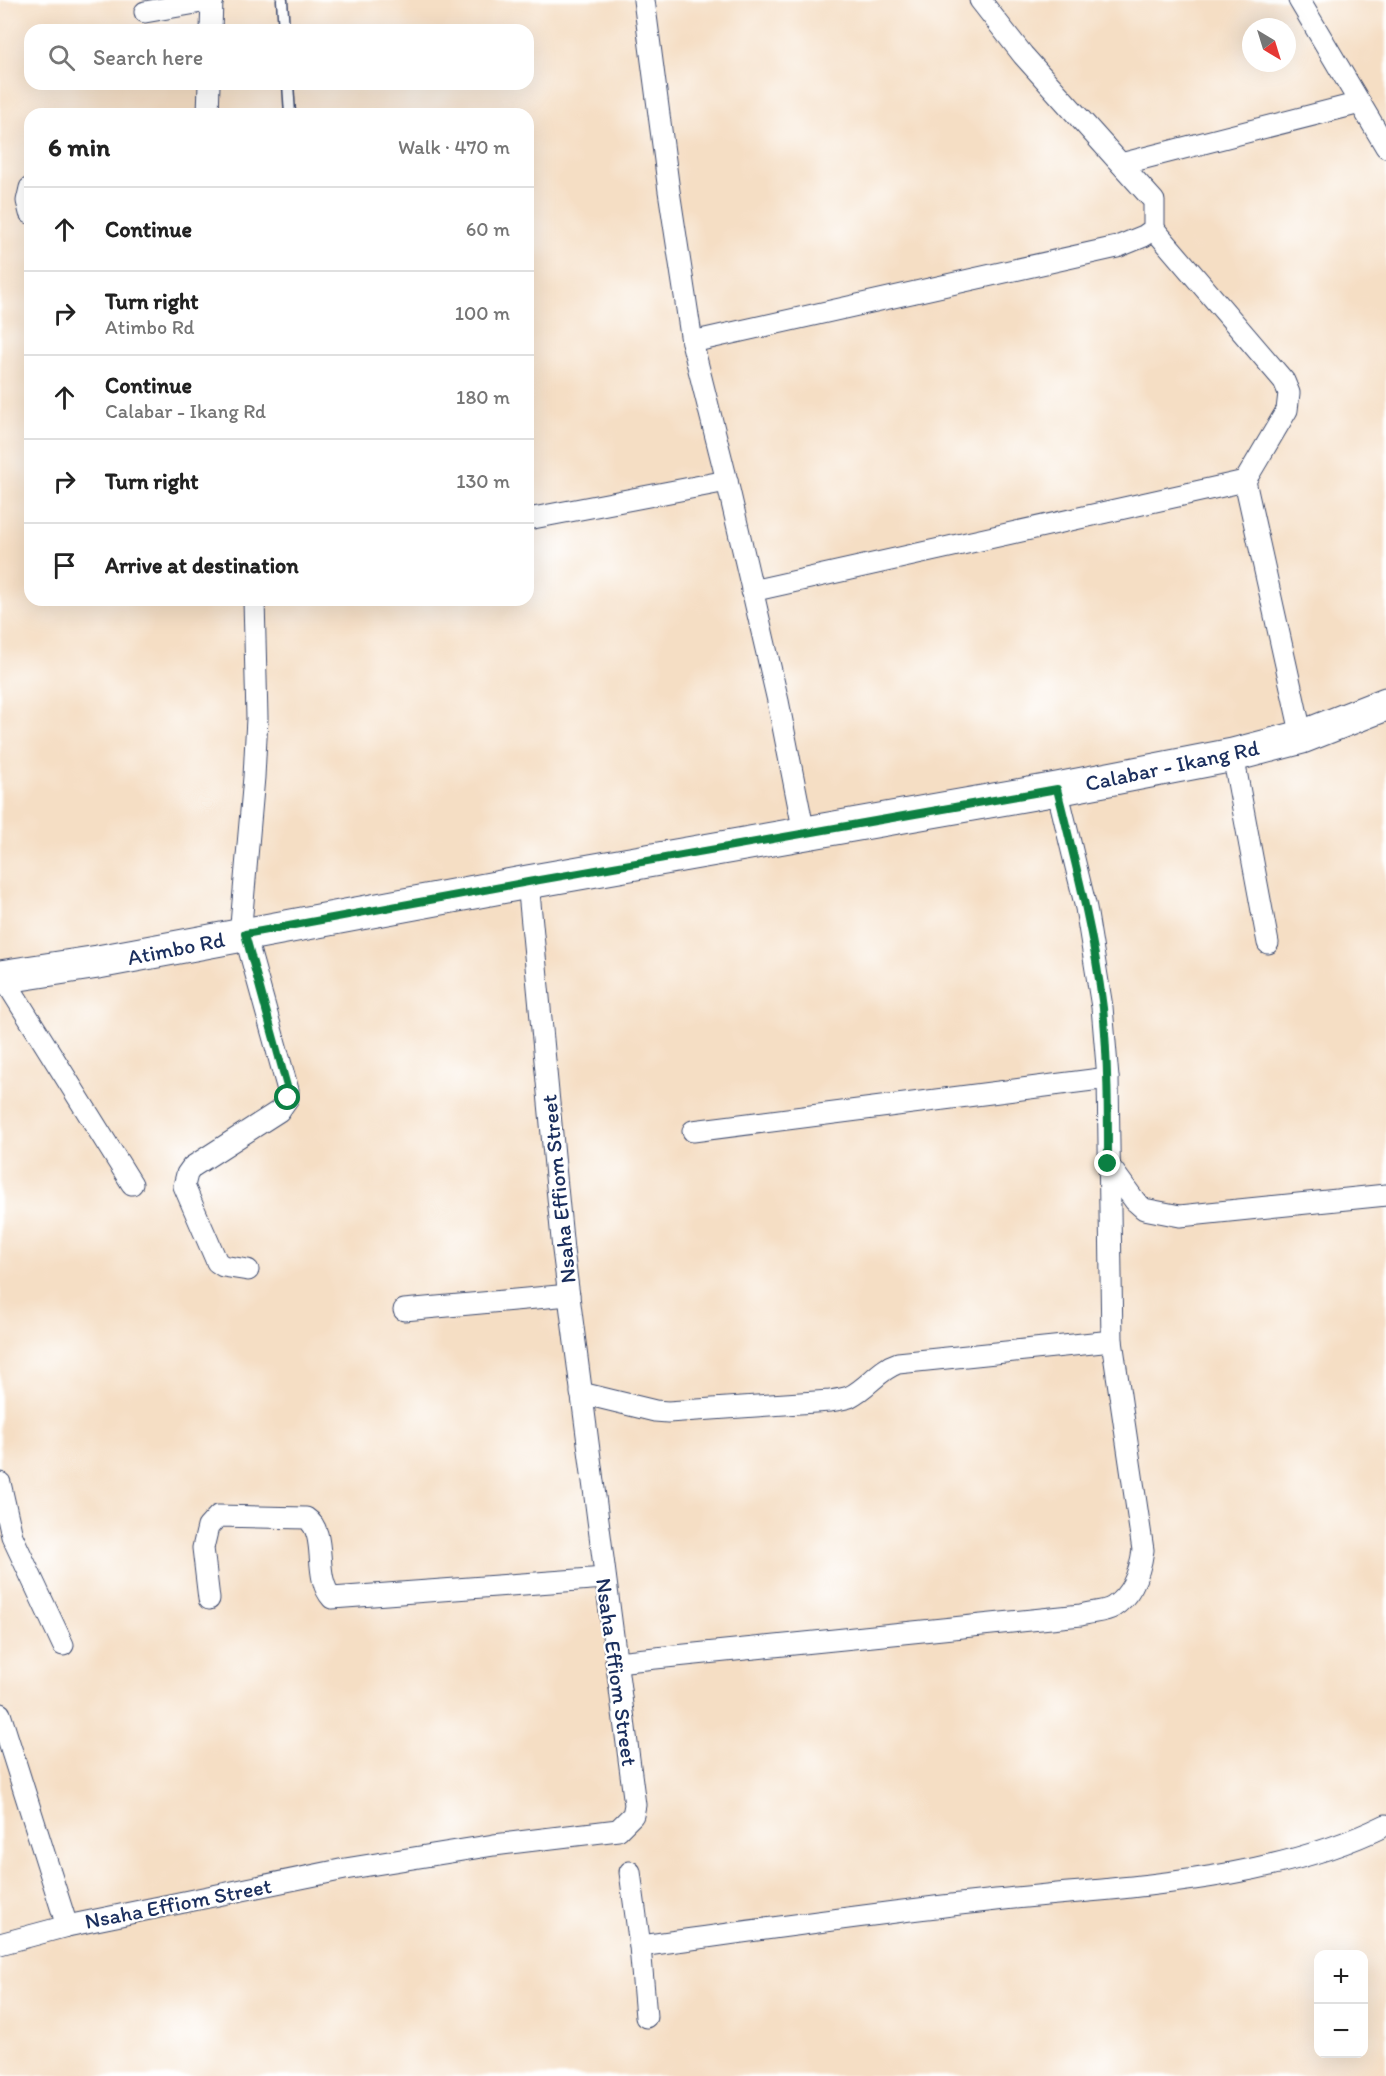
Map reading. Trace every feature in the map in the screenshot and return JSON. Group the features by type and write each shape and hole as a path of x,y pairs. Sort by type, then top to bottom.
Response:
{"main road":[{"name":"Calabar - Ikang Rd","path":"528,882 1057,789 1233,755 1302,737 1386,704"},
{"name":"Atimbo Rd","path":"2,977 98,962 528,882"}],"street":[{"path":"145,12 212,0 211,24"},
{"path":"644,0 692,342 778,701 804,833"},
{"path":"980,0 1023,55 1154,201 1154,229 1284,381 1289,393 1287,410 1245,481 1302,737"},
{"path":"1299,0 1386,147"},
{"path":"208,108 209,90"},
{"path":"1121,164 1360,103"},
{"path":"692,342 1117,248 1154,229"},
{"path":"534,518 727,481"},
{"path":"752,591 1245,481"},
{"path":"248,1270 223,1266 217,1262 184,1186 187,1174 192,1167 279,1111 288,1098 288,1090 242,935 257,718 254,606"},
{"path":"1233,755 1268,944"},
{"path":"616,1662 1082,1615 1113,1607 1130,1591 1140,1569 1143,1550 1112,1341 1108,1078 1102,1007 1086,908 1057,789"},
{"name":"Nsaha Effiom Street","path":"0,1944 67,1926 345,1869 495,1845 618,1830 633,1815 635,1805 569,1295 528,882"},
{"path":"2,977 132,1184"},
{"path":"693,1131 1108,1078"},
{"path":"1108,1164 1135,1201 1144,1209 1180,1216 1386,1195"},
{"path":"404,1310 569,1295"},
{"path":"581,1394 668,1412 830,1401 847,1398 889,1366 898,1363 1112,1341"},
{"path":"0,1483 12,1536 63,1645"},
{"path":"209,1599 203,1548 208,1527 218,1516 306,1518 313,1523 317,1533 325,1590 332,1598 605,1578"},
{"path":"0,1714 67,1926"},
{"path":"640,1946 992,1900 1222,1876 1274,1865 1353,1840 1386,1825"},
{"path":"630,1872 640,1946 646,2017"}],"lane":[{"path":"282,0 284,24"},
{"path":"288,90 290,108"}],"route":[{"path":"288,1098 288,1090 245,934 1057,789 1086,908 1102,1007 1108,1078 1108,1164"}]}
